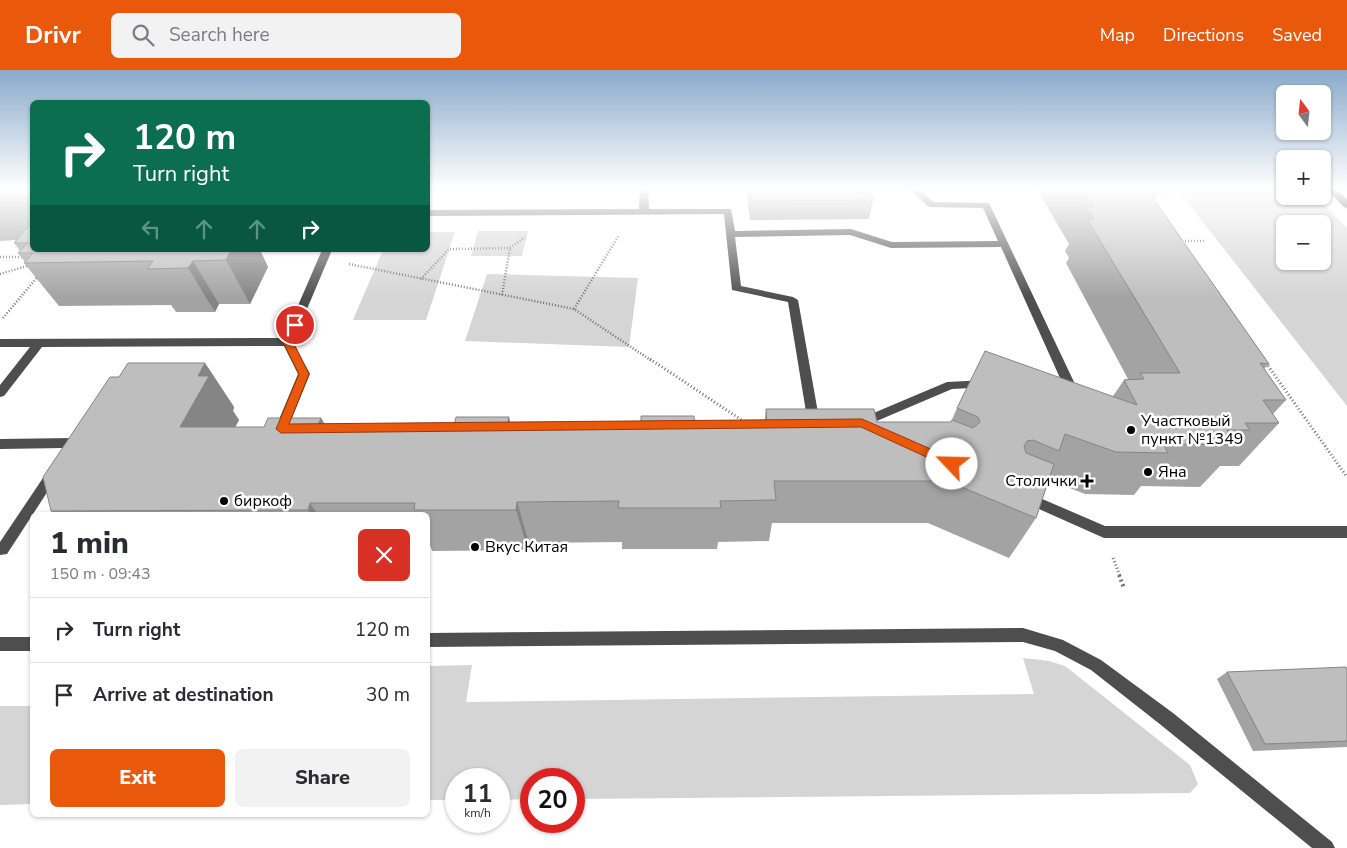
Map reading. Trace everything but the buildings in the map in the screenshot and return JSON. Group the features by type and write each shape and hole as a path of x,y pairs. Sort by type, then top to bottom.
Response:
{"street":[{"path":"729,225 736,288 793,300 814,424"},
{"path":"995,225 1068,382 1039,383"},
{"path":"730,234 851,232 891,245 1004,244"},
{"path":"300,428 281,429 304,374 288,342 325,254"},
{"path":"0,343 288,342"},
{"path":"0,393 39,343"},
{"path":"880,431 857,423 951,385 1000,384"},
{"path":"0,444 73,443 2,550"},
{"path":"1016,493 1104,532 1347,532"},
{"path":"430,640 1022,635 1058,645 1096,665 1167,719 1326,848"},
{"path":"0,644 30,644"}],"path":[{"path":"574,309 617,236 629,225"},
{"path":"421,279 449,250 510,248 527,235"},
{"path":"1184,248 1179,241 1206,241"},
{"path":"502,295 510,248"},
{"path":"325,254 421,279 574,309 749,425"},
{"path":"0,257 27,257"},
{"path":"0,274 36,263"},
{"path":"0,321 42,271"},
{"path":"1263,359 1347,477"}],"shaded area":[{"path":"1205,225 1276,225 1276,270 1331,270 1331,225 1344,225 1347,228 1347,406"},
{"path":"478,231 528,231 522,256 471,256"},
{"path":"430,232 455,232 426,320 353,320 382,252 430,252"},
{"path":"487,274 638,278 629,347 465,341"},
{"path":"1023,658 1049,661 1065,666 1190,765 1198,784 1190,793 585,799 585,768 520,768 520,799 510,800 510,768 445,768 445,800 430,800 430,666 472,665 466,702 1034,694"},
{"path":"0,706 30,706 30,804 0,805"}],"place":[{"name":"Участковый пункт №1349","path":"1131,430"},
{"name":"Яна","path":"1148,472"},
{"name":"Столички","path":"1087,481"},
{"name":"биркоф","path":"224,501"},
{"name":"Вкус Китая","path":"475,547"}],"route":[{"path":"295,325 288,342 304,374 281,429 862,423 952,464"}]}
